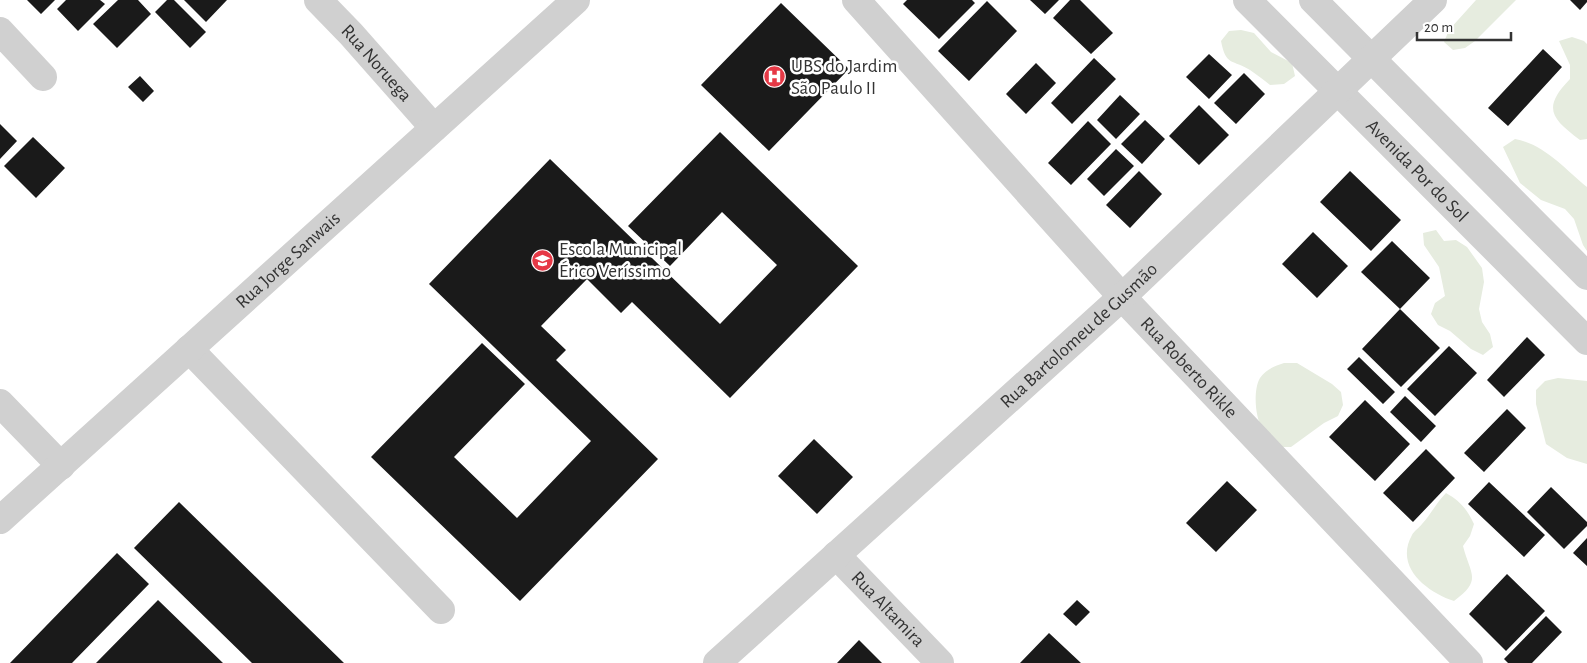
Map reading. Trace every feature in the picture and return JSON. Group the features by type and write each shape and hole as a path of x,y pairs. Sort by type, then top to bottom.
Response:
{"street":[{"name":"Rua Noruega","path":"318,0 351,34 434,128"},
{"name":"Rua Jorge Sanwais","path":"0,520 576,0"},
{"name":"Rua Roberto Rikle","path":"856,0 1122,297 1469,663"},
{"name":"Avenida Por do Sol","path":"1247,0 1587,341"},
{"path":"1313,0 1587,276"},
{"name":"Rua Bartolomeu de Gusmão","path":"717,663 1122,297 1432,0"},
{"path":"0,31 43,77"},
{"path":"189,349 441,610"},
{"path":"0,403 61,466"},
{"name":"Rua Altamira","path":"836,555 940,663"}],"shaded area":[{"path":"1476,0 1516,0 1475,41 1465,48 1453,50 1444,42 1449,30"},
{"path":"1241,30 1254,33 1271,52 1292,63 1295,76 1284,84 1270,85 1250,70 1228,59 1221,41 1229,31"},
{"path":"1572,37 1587,44 1587,139 1580,140 1557,119 1553,105 1561,89 1570,79 1570,65 1559,41"},
{"path":"1515,139 1526,142 1545,152 1587,187 1587,251 1574,219 1565,209 1541,200 1520,183 1503,147"},
{"path":"1436,230 1444,241 1456,240 1467,247 1482,268 1484,282 1479,309 1482,322 1490,334 1493,347 1483,355 1471,349 1450,331 1438,325 1431,314 1435,303 1445,296 1439,267 1424,245 1423,233"},
{"path":"1284,363 1297,363 1332,384 1341,392 1343,405 1338,416 1324,423 1291,447 1278,447 1262,428 1256,403 1256,389 1262,375 1268,370"},
{"path":"1558,378 1587,381 1587,464 1567,458 1546,444 1536,404 1536,390 1545,381"},
{"path":"1446,493 1463,506 1474,524 1470,536 1463,546 1471,570 1471,582 1463,594 1454,601 1424,585 1410,568 1407,558 1412,535"}],"building":[{"path":"27,0 55,0 41,14"},
{"path":"66,0 100,0 105,4 78,31 57,9"},
{"path":"118,0 138,0 151,14 117,48 93,24"},
{"path":"167,0 174,0 206,32 190,48 155,12"},
{"path":"184,0 227,0 206,22"},
{"path":"907,0 972,0 975,3 939,39 903,4"},
{"path":"1030,0 1059,0 1045,14"},
{"path":"1070,0 1080,0 1113,33 1091,54 1053,18"},
{"path":"1570,0 1587,0 1587,2 1580,10"},
{"path":"987,1 1017,31 969,81 938,51"},
{"name":"UBS do Jardim São Paulo II","path":"781,3 849,69 769,151 701,85"},
{"path":"1543,49 1562,67 1508,126 1488,108"},
{"path":"1209,54 1232,75 1209,99 1186,77"},
{"path":"1094,58 1116,79 1072,124 1051,103"},
{"path":"1036,63 1056,83 1026,114 1006,94"},
{"path":"1244,73 1265,94 1236,124 1214,103"},
{"path":"140,76 154,91 143,102 128,87"},
{"path":"1120,95 1140,114 1116,139 1097,120"},
{"path":"1199,105 1229,135 1199,165 1169,136"},
{"path":"1145,120 1165,139 1142,164 1121,144"},
{"path":"1088,121 1111,144 1071,185 1048,163"},
{"path":"0,124 17,141 0,159"},
{"path":"720,132 858,266 730,398 632,302 621,313 587,279 541,326 566,350 556,360 658,459 520,601 371,457 482,343 525,384 454,457 517,518 591,441 429,284 550,159 720,324 777,265 722,212 670,266 628,226"},
{"path":"33,137 65,168 36,198 4,166"},
{"path":"1116,149 1134,166 1104,196 1087,179"},
{"path":"1139,171 1162,194 1130,228 1106,205"},
{"path":"1350,171 1401,220 1371,251 1320,202"},
{"path":"1313,232 1348,266 1317,298 1282,264"},
{"path":"1392,241 1430,278 1400,309 1361,272"},
{"path":"1400,309 1440,348 1401,387 1362,349"},
{"path":"1527,337 1545,355 1504,397 1487,380"},
{"path":"1449,346 1477,373 1435,416 1407,389"},
{"path":"1359,357 1395,392 1383,404 1347,369"},
{"path":"1405,396 1436,426 1421,442 1390,412"},
{"path":"1365,400 1410,444 1375,481 1329,437"},
{"path":"1507,409 1526,428 1484,472 1464,453"},
{"path":"814,439 853,477 817,514 778,476"},
{"path":"1426,449 1455,478 1413,522 1383,493"},
{"path":"1227,481 1257,510 1216,552 1186,523"},
{"path":"1489,482 1545,535 1524,557 1468,504"},
{"path":"1551,487 1587,522 1587,526 1564,549 1527,512"},
{"path":"179,502 344,663 252,663 134,548"},
{"path":"1587,538 1587,566 1573,553"},
{"path":"117,553 149,584 72,663 10,663"},
{"path":"1507,574 1545,611 1506,651 1469,614"},
{"path":"158,600 223,663 96,663"},
{"path":"1077,600 1090,612 1076,626 1063,614"},
{"path":"1546,616 1562,632 1532,663 1508,663 1504,659"},
{"path":"1049,633 1081,663 1020,663"},
{"path":"859,640 882,663 837,663"}],"place":[{"name":"UBS do Jardim São Paulo II","path":"775,77"},
{"name":"Escola Municipal Érico Veríssimo","path":"543,260"}]}
